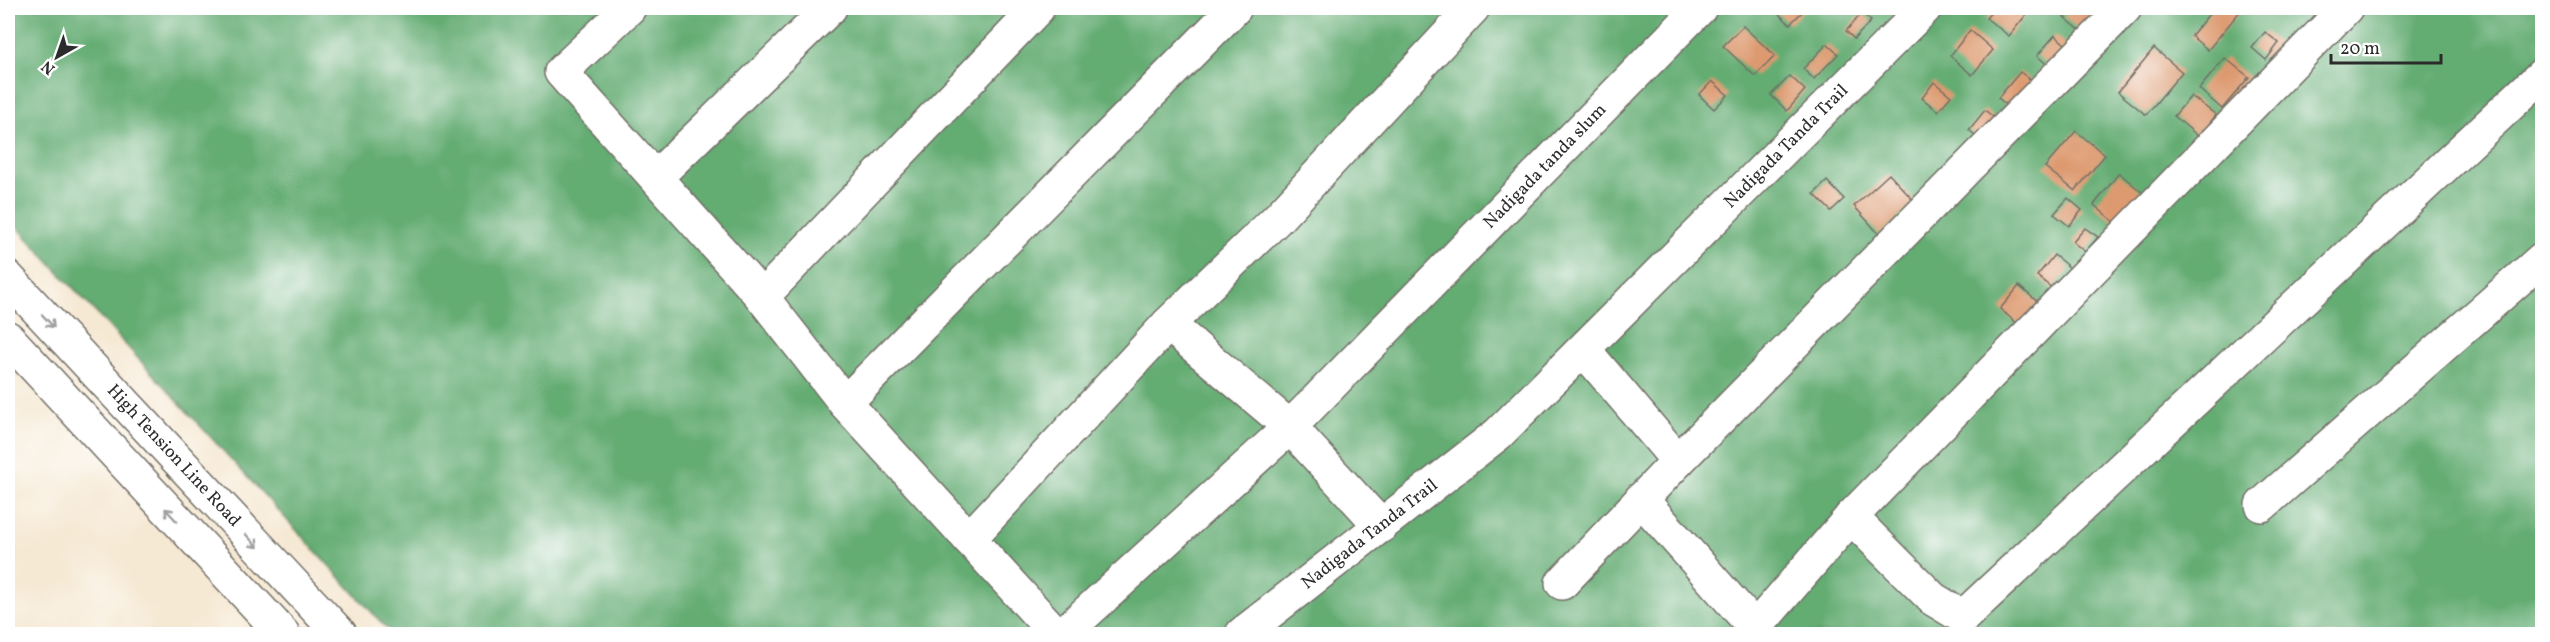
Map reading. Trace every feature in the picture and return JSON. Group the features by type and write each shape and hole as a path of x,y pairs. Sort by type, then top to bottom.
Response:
{"street":[{"path":"629,8 561,72 762,297 844,404 1056,634"},
{"path":"656,177 830,8"},
{"path":"762,297 1038,8"},
{"path":"844,404 1235,8"},
{"path":"969,539 1168,324 1277,219 1473,8"},
{"name":"Nadigada tanda slum","path":"1063,634 1290,427 1700,8"},
{"name":"Nadigada Tanda Trail","path":"1242,634 1498,434 1925,8"},
{"path":"1562,583 1678,461 2125,8"},
{"path":"1641,499 1760,631 1851,517 2346,8"},
{"path":"1851,517 1933,599 1954,626 2542,75"},
{"path":"2262,505 2542,259"},
{"name":"High Tension Line Road","path":"8,278 340,634"},
{"path":"1168,324 1290,427 1381,526"},
{"path":"8,338 283,634"},
{"path":"1584,350 1678,461"},
{"path":"50,383 79,354"}],"green space":[{"path":"8,8 2542,8 2542,634 392,634 8,217"}],"building":[{"path":"1772,8 1806,8 1790,24"},
{"path":"1995,8 2017,8 2026,15 2009,36 1986,18"},
{"path":"2072,8 2101,8 2081,31 2064,17"},
{"path":"2214,8 2242,9 2208,50 2191,36"},
{"path":"1862,13 1871,21 1854,39 1846,31"},
{"path":"1743,26 1775,56 1755,76 1723,46"},
{"path":"1970,30 1993,50 1972,75 1950,56"},
{"path":"2265,32 2279,43 2266,60 2252,48"},
{"path":"2055,35 2066,45 2049,66 2037,56"},
{"path":"1827,44 1838,54 1814,79 1803,69"},
{"path":"2154,48 2182,72 2146,115 2118,92"},
{"path":"2225,58 2249,77 2222,109 2199,89"},
{"path":"2020,72 2035,83 2013,110 1998,98"},
{"path":"1790,76 1805,90 1787,111 1771,95"},
{"path":"1712,81 1728,95 1714,109 1699,95"},
{"path":"1934,82 1951,96 1938,111 1922,98"},
{"path":"2191,96 2216,115 2199,137 2174,116"},
{"path":"1985,110 1999,122 1982,141 1969,130"},
{"path":"2076,131 2105,155 2075,191 2045,167"},
{"path":"2119,173 2144,194 2118,225 2094,205"},
{"path":"1889,174 1915,202 1880,235 1854,206"},
{"path":"1827,181 1844,199 1831,211 1814,194"},
{"path":"2068,198 2082,210 2069,226 2054,214"},
{"path":"2085,228 2098,237 2085,252 2073,242"},
{"path":"2054,255 2070,268 2053,289 2037,276"},
{"path":"2019,286 2039,303 2020,326 2000,309"}]}
